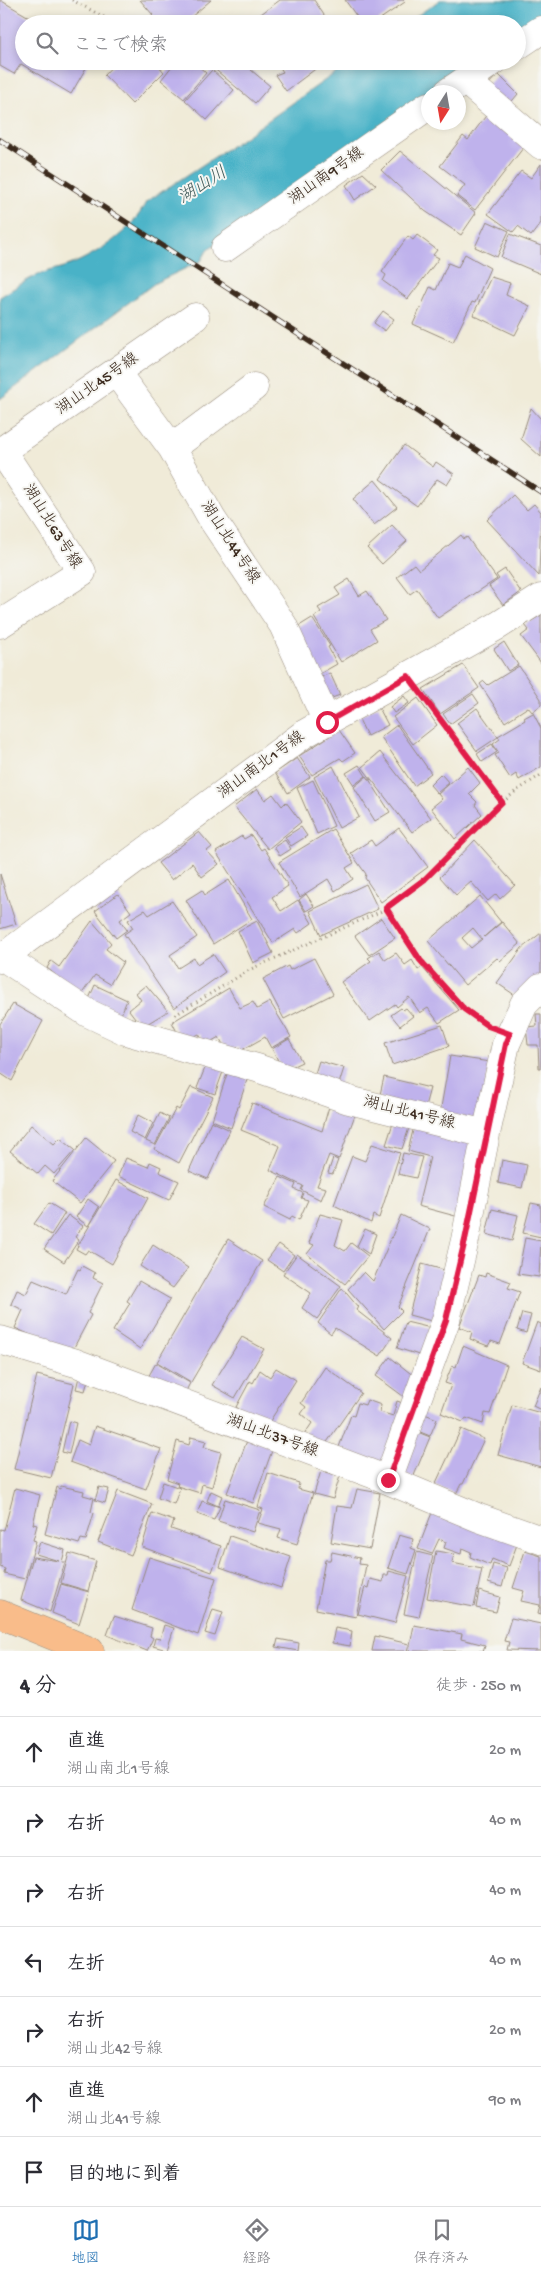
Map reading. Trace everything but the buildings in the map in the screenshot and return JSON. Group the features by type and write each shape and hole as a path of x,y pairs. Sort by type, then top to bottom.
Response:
{"main road":[{"path":"0,1614 77,1649"}],"street":[{"path":"526,40 541,30"},
{"path":"460,85 481,70"},
{"path":"466,93 541,145"},
{"name":"湖山南9号線","path":"225,248 421,111"},
{"name":"湖山北45号線","path":"1,452 195,317"},
{"name":"湖山北44号線","path":"116,372 172,448 212,519 283,626 327,722"},
{"path":"172,448 254,387"},
{"name":"湖山北63号線","path":"0,624 82,572 1,452"},
{"name":"湖山南北1号線","path":"2,958 304,734 499,625 541,598"},
{"name":"湖山北41号線","path":"2,958 88,1013 141,1036 257,1068 349,1100 486,1134"},
{"path":"388,1480 446,1320 465,1240 486,1134 510,1034 524,1004 541,987"},
{"name":"湖山北37号線","path":"0,1340 76,1364 388,1480 479,1518 541,1540"}],"path":[{"path":"72,0 100,15"},
{"path":"408,676 502,802"},
{"path":"141,1036 251,970 386,908 425,879 502,802 541,775"},
{"path":"386,908 420,960 464,1009 488,1026 510,1034"}],"water":[{"path":"440,0 541,0 541,17 526,28 526,15 418,15"},
{"name":"湖山川","path":"339,70 466,70 445,85 421,85 421,102 208,249 201,261 155,283 0,399 0,297 35,276 70,265 103,248 133,222 146,202 239,141"}],"railway":[{"path":"0,140 541,492"}],"route":[{"path":"327,722 408,676 502,802 425,879 386,908 420,960 449,990 464,1009 488,1026 510,1034 506,1044 465,1240 446,1320 388,1480"}]}
